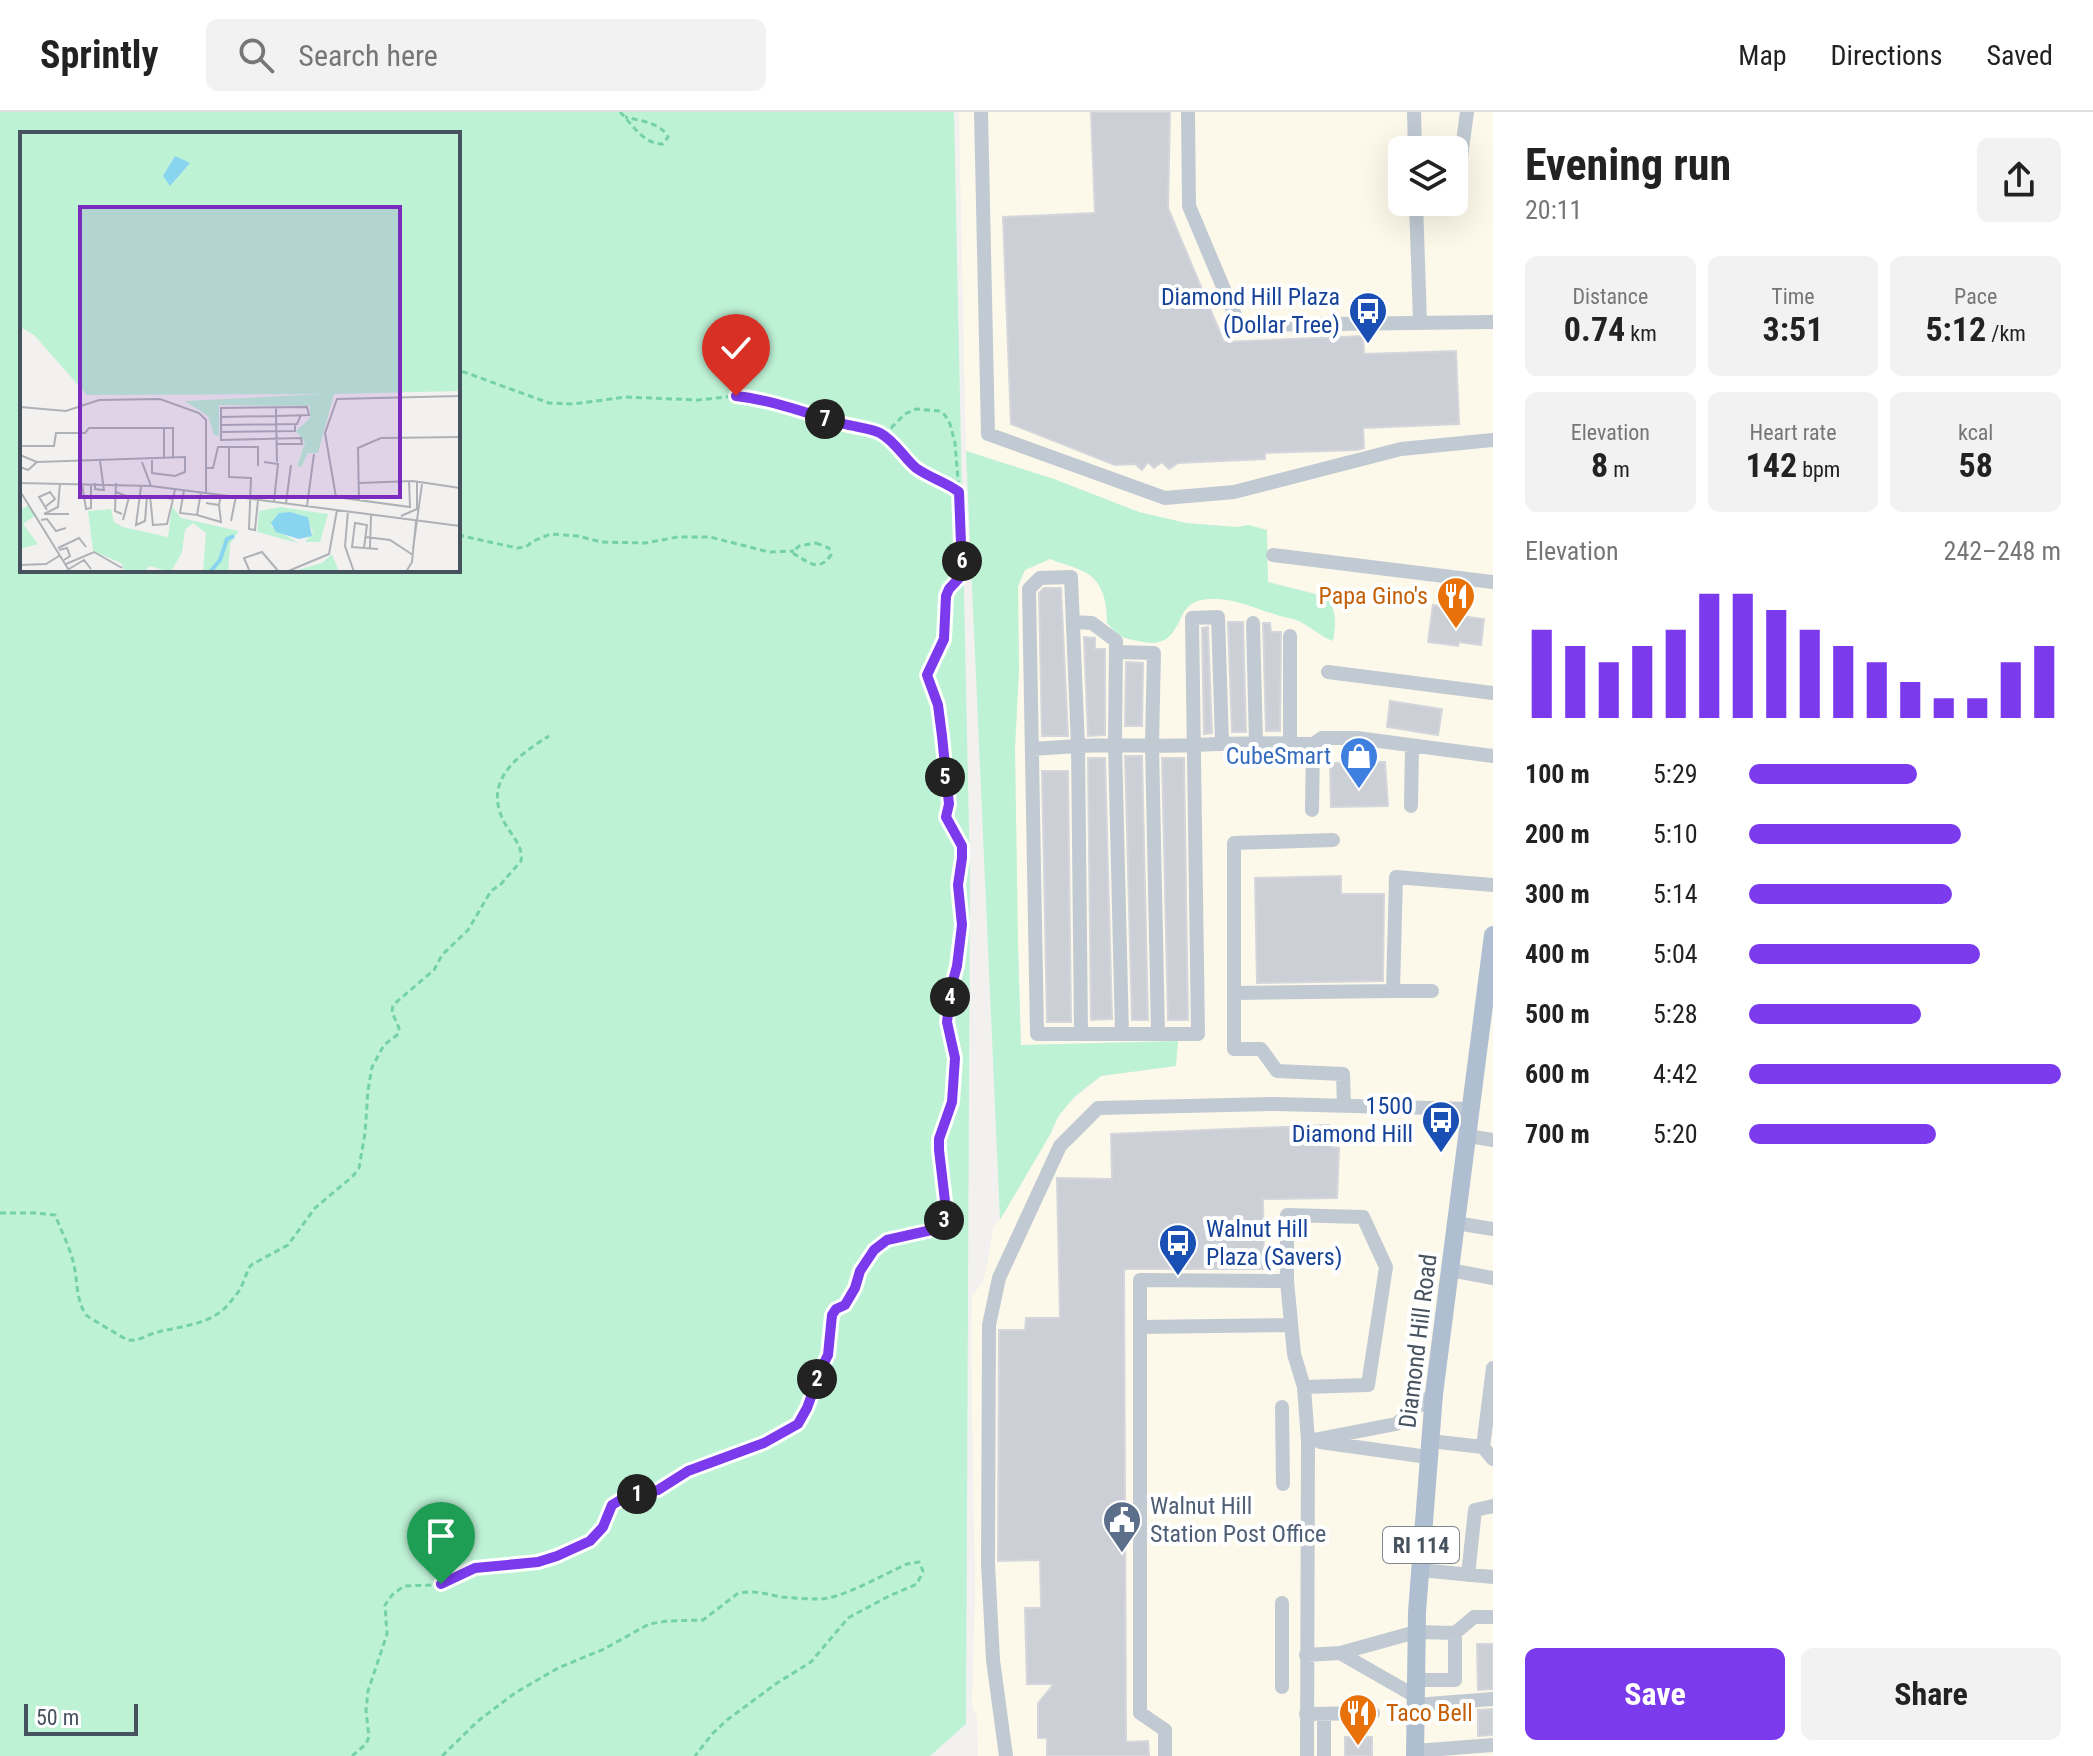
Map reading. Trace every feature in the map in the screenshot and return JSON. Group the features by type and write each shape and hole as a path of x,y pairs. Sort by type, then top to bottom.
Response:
{"main road":[{"name":"Diamond Hill Road","path":"1415,1754 1416,1632 1434,1394 1471,1109 1487,1035 1493,935"}],"lane":[{"path":"981,112 988,434 1165,498 1234,492 1401,449 1493,440"},
{"path":"1188,112 1189,206 1239,325 1493,322"},
{"path":"1414,112 1415,136"},
{"path":"1464,136 1467,112"},
{"path":"1416,216 1420,322"},
{"path":"1273,555 1493,582"},
{"path":"1081,1033 1078,746 1071,577 1040,578 1029,589 1037,1034 1198,1034 1192,618 1218,617 1222,743"},
{"path":"1073,622 1092,623 1116,641 1115,744 1122,1034"},
{"path":"1253,623 1256,743"},
{"path":"1290,636 1290,744"},
{"path":"1116,652 1154,653 1152,744 1158,1034"},
{"path":"1328,672 1493,693"},
{"path":"1032,749 1115,744 1313,744 1322,738 1357,738 1493,756"},
{"path":"1312,810 1313,744"},
{"path":"1411,806 1412,746"},
{"path":"1333,840 1234,843 1234,1049 1261,1049 1277,1071 1343,1074 1344,1106"},
{"path":"1393,991 1396,877 1493,885"},
{"path":"1234,993 1432,991"},
{"path":"1006,1756 993,1660 988,1564 989,1325 999,1278 1060,1146 1098,1108 1275,1104 1471,1109"},
{"path":"1468,1136 1493,1140"},
{"path":"1304,1387 1368,1385 1386,1267 1363,1217 1287,1215 1291,1325 1294,1354 1304,1387 1308,1441 1307,1756"},
{"path":"1456,1223 1493,1229"},
{"path":"1450,1270 1493,1278"},
{"path":"1165,1756 1165,1730 1140,1713 1140,1280 1287,1281"},
{"path":"1140,1327 1291,1325"},
{"path":"1483,1447 1490,1413 1493,1368"},
{"path":"1308,1441 1396,1424 1434,1394"},
{"path":"1282,1407 1283,1484"},
{"path":"1308,1441 1429,1449 1483,1447"},
{"path":"1483,1447 1493,1459"},
{"path":"1468,1575 1475,1510 1493,1506"},
{"path":"1420,1570 1493,1577"},
{"path":"1282,1603 1282,1687"},
{"path":"1306,1655 1340,1653 1416,1632 1455,1633 1474,1617 1493,1617"},
{"path":"1415,1694 1455,1680 1455,1633"},
{"path":"1340,1653 1415,1694 1493,1699"},
{"path":"1306,1714 1373,1713"},
{"path":"1324,1714 1324,1756"},
{"path":"1415,1754 1493,1745"}],"path":[{"path":"620,112 646,140 656,144 666,142 668,137 659,126 625,117"},
{"path":"352,1756 366,1744 369,1737 366,1710 368,1691 387,1634 385,1605 392,1595 404,1586 441,1584 475,1568 538,1562 557,1556 590,1541 603,1527 612,1505 627,1496 658,1490 688,1471 764,1443 798,1424 828,1355 832,1315 845,1305 860,1271 874,1250 887,1240 936,1229 945,1219 939,1139 952,1102 955,1058 947,1022 962,925 958,885 962,846 946,817 949,804 938,705 927,675 944,639 946,596 961,576 962,569 955,443 945,415 939,411 916,409 905,414 891,428 877,431 736,396 698,400 626,397 573,404 549,403 460,372"},
{"path":"877,431 886,436 915,467 959,492"},
{"path":"460,535 517,548 526,547 551,534 601,542 645,543 678,537 710,537 769,552 794,551 799,546 816,543 829,548 831,555 816,565 809,564 794,551"},
{"path":"0,1213 55,1215 74,1263 77,1294 86,1315 124,1339 131,1341 214,1317 241,1289 251,1265 288,1245 315,1208 359,1168 372,1067 384,1045 399,1032 392,1012 393,1005 434,970 442,955 468,930 491,891 521,861 520,848 499,810 499,788 505,770 512,762 549,736"},
{"path":"442,1756 478,1721 515,1693 558,1668 604,1649 649,1624 703,1620 744,1592 822,1599 838,1596 907,1564 919,1562 923,1576 917,1584 848,1618 811,1662 727,1720 695,1756"}],"shaded area":[{"path":"959,112 1493,112 1493,1756 978,1756 977,1717 972,1707 975,1592 972,1296 983,1282 993,1226 1000,1220 1064,1107 1101,1076 1176,1066 1178,1041 1021,1045 1015,748 1019,670 1018,586 1025,570 1050,559 1088,573 1099,585 1107,605 1107,623 1178,627 1186,608 1197,601 1217,598 1297,620 1325,638 1322,595 1268,582 1249,525 1186,523 1139,512 1054,479 966,451"}],"green space":[{"path":"0,112 954,112 970,877 966,1724 930,1756 0,1756"},
{"path":"966,451 1054,479 1139,512 1186,523 1249,525 1267,530 1268,582 1327,597 1335,618 1333,641 1295,620 1238,602 1208,599 1190,605 1171,635 1163,641 1138,641 1120,636 1107,623 1101,589 1088,574 1050,559 1025,570 1018,586 1019,670 1015,748 1021,1045 1178,1041 1176,1066 1101,1076 1074,1097 1058,1117 1000,1220"}],"building":[{"path":"1091,112 1170,112 1168,208 1224,342 1363,336 1364,354 1456,351 1459,424 1363,428 1364,448 1357,450 1265,453 1265,459 1178,463 1169,469 1162,462 1154,468 1148,462 1142,470 1135,464 1115,465 1011,424 1003,217 1095,213"},
{"path":"1044,588 1061,588 1068,736 1042,736 1039,593"},
{"name":"Papa Gino's","path":"1433,605 1462,609 1461,616 1484,619 1481,645 1428,642"},
{"path":"1228,622 1243,622 1246,732 1232,732"},
{"path":"1263,623 1270,623 1271,632 1281,632 1280,731 1266,731"},
{"path":"1208,627 1212,733 1204,734 1202,628"},
{"path":"1084,637 1095,638 1095,649 1105,649 1105,735 1088,736"},
{"path":"1126,662 1143,663 1142,726 1125,726"},
{"path":"1390,701 1442,709 1438,735 1387,727"},
{"path":"1125,756 1142,756 1148,1020 1132,1020"},
{"path":"1088,758 1105,758 1112,1019 1091,1020"},
{"path":"1162,758 1184,758 1188,1020 1168,1020"},
{"name":"CubeSmart","path":"1385,762 1388,806 1331,807 1330,763"},
{"path":"1042,771 1068,771 1071,1022 1047,1022"},
{"path":"1341,876 1341,894 1384,894 1383,981 1257,983 1255,878"},
{"path":"1329,1125 1331,1147 1339,1148 1337,1198 1263,1199 1264,1269 1124,1269 1126,1742 1148,1741 1149,1756 1047,1756 1047,1738 1038,1738 1038,1703 1054,1684 1027,1684 1025,1608 1041,1608 1040,1560 998,1561 999,1330 1025,1330 1026,1318 1060,1318 1057,1178 1112,1179 1111,1134"},
{"path":"1477,1644 1493,1644 1493,1689 1478,1690"},
{"path":"1493,1709 1493,1735 1478,1736 1478,1710"},
{"name":"Taco Bell","path":"1345,1737 1372,1737 1372,1756 1345,1756"}],"place":[{"name":"Diamond Hill Plaza (Dollar Tree)","path":"1368,345"},
{"name":"Papa Gino's","path":"1456,630"},
{"name":"CubeSmart","path":"1359,790"},
{"name":"1500 Diamond Hill","path":"1441,1154"},
{"name":"Walnut Hill Plaza (Savers)","path":"1178,1277"},
{"name":"Walnut Hill Station Post Office","path":"1122,1554"},
{"name":"Taco Bell","path":"1358,1747"}],"route":[{"path":"441,1584 475,1568 538,1562 557,1556 598,1535 612,1505 627,1496 658,1490 688,1471 764,1443 798,1424 828,1355 832,1315 845,1305 860,1271 874,1250 887,1240 936,1229 945,1219 939,1139 952,1102 955,1058 947,1022 962,925 958,885 962,846 946,817 949,804 938,705 927,675 944,639 946,596 961,576 959,492 915,467 886,436 877,431 736,396"}]}
